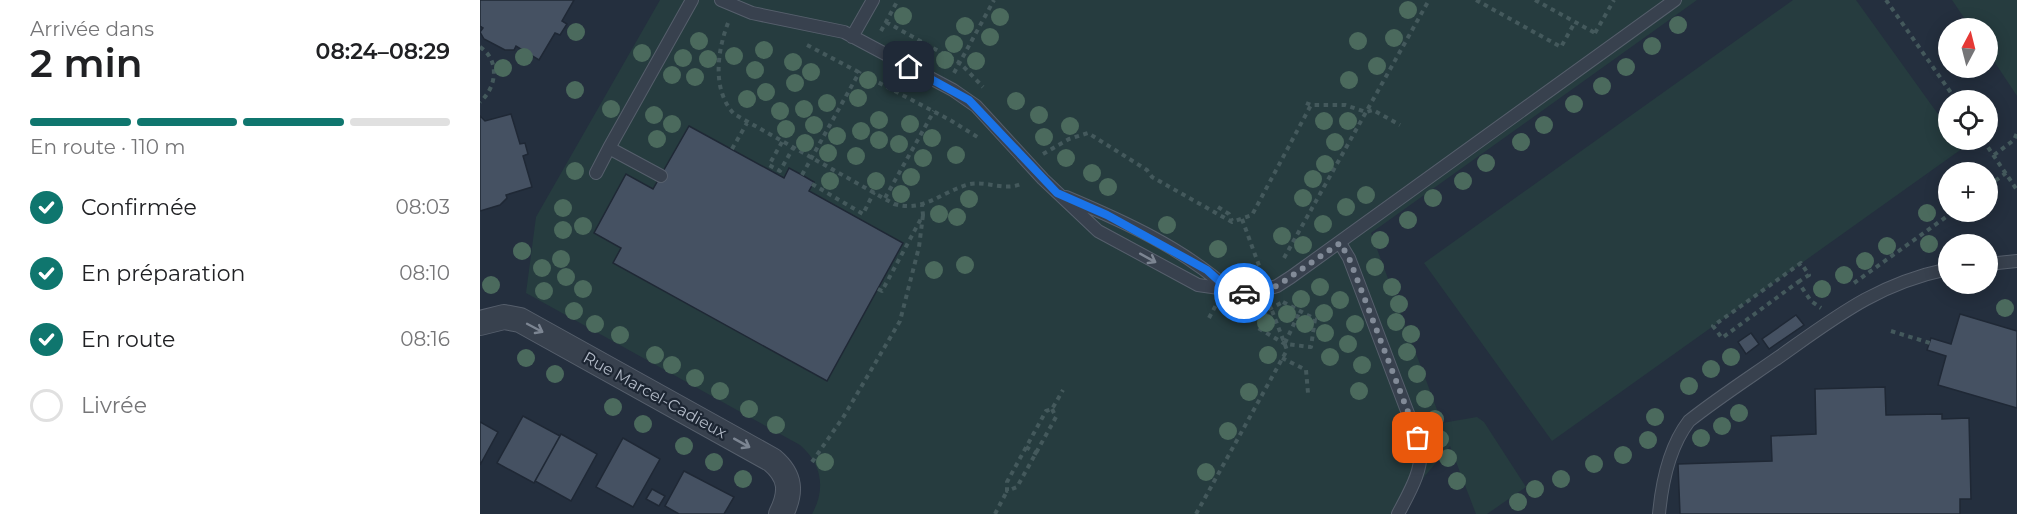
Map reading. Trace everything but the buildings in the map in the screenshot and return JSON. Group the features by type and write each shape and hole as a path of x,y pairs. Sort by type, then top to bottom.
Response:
{"street":[{"name":"Rue Marcel-Cadieux","path":"480,323 504,316 520,320 767,457 780,468 789,485 781,514"}],"lane":[{"path":"596,174 692,0"},
{"path":"721,0 752,13 828,27 852,37 969,100 1057,193 1098,231 1198,285 1254,293 1277,286 1340,243 1675,0"},
{"path":"852,37 873,0"},
{"path":"609,148 661,176"},
{"path":"1057,193 1107,215 1207,270 1230,291"},
{"path":"1340,243 1349,258 1420,445 1421,458 1417,474 1398,514"},
{"path":"1998,263 2017,261"},
{"path":"1659,514 1660,497 1674,443 1689,421 1833,318 1900,282 1938,272"}],"path":[{"path":"878,36 898,0"},
{"path":"953,75 994,0"},
{"path":"1280,262 1429,0"},
{"path":"1476,0 1561,47 1575,22"},
{"path":"1535,0 1592,32 1614,0"},
{"path":"1886,0 1949,90"},
{"path":"720,19 734,26"},
{"path":"886,22 960,63"},
{"path":"728,23 722,43 719,88 727,107 747,123 903,206 922,204 970,184 1010,187 1021,184"},
{"path":"802,42 860,71 982,140"},
{"path":"480,47 490,57 494,69 489,91 480,102"},
{"path":"802,175 860,71"},
{"path":"1042,154 1069,139 1088,133 1147,170 1152,177 1232,222 1252,215 1278,172 1308,104 1350,105 1366,112 1373,111 1400,125"},
{"path":"885,198 933,111"},
{"path":"732,149 747,123"},
{"path":"1994,155 2014,140 2017,133"},
{"path":"782,141 770,165 780,171 793,148"},
{"path":"1036,147 1048,161"},
{"path":"1990,150 2017,190"},
{"path":"1998,179 2006,173"},
{"path":"1014,176 1025,189"},
{"path":"812,184 863,214 874,192"},
{"path":"812,462 844,416 900,321 919,248 922,204"},
{"path":"1218,207 1229,214 1232,222"},
{"path":"878,289 882,291 923,215"},
{"path":"1242,219 1261,271 1268,270"},
{"path":"1849,286 1939,222"},
{"path":"1801,263 1809,275 1798,282 1767,308 1722,338 1713,326 1801,263"},
{"path":"1798,282 1811,301 1821,307 1830,300"},
{"path":"1283,302 1300,311 1315,319 1311,347 1285,344 1258,328 1267,310 1283,302"},
{"path":"1209,318 1217,303"},
{"path":"1196,514 1287,350 1272,308"},
{"path":"1285,344 1300,311"},
{"path":"1891,331 1930,344"},
{"path":"1282,358 1306,370 1308,393"},
{"path":"990,507 996,512 1007,490 1007,482 1026,447 1046,411 1052,409 1063,390"},
{"path":"1007,490 1017,487 1038,453 1056,417 1052,409"},
{"path":"1026,447 1038,453"}],"green space":[{"path":"660,0 1697,0 1371,233 1442,423 1477,417 1484,422 1526,487 1487,514 1476,514 1450,446 1424,477 1403,514 812,514 819,495 820,477 813,460 800,445 526,293 536,217"},
{"path":"1793,0 1856,0 1938,114 1938,150 1960,150 1943,162 1938,162 1938,166 1552,441 1424,263"},
{"path":"1952,0 2017,0 2017,96 1998,67 1998,18 1964,18"}],"way so far":[{"path":"1244,293 1254,293 1277,286 1340,243 1349,258 1418,438"}],"route":[{"path":"909,67 969,100 1057,193 1107,215 1207,270 1230,291 1244,293"}]}
